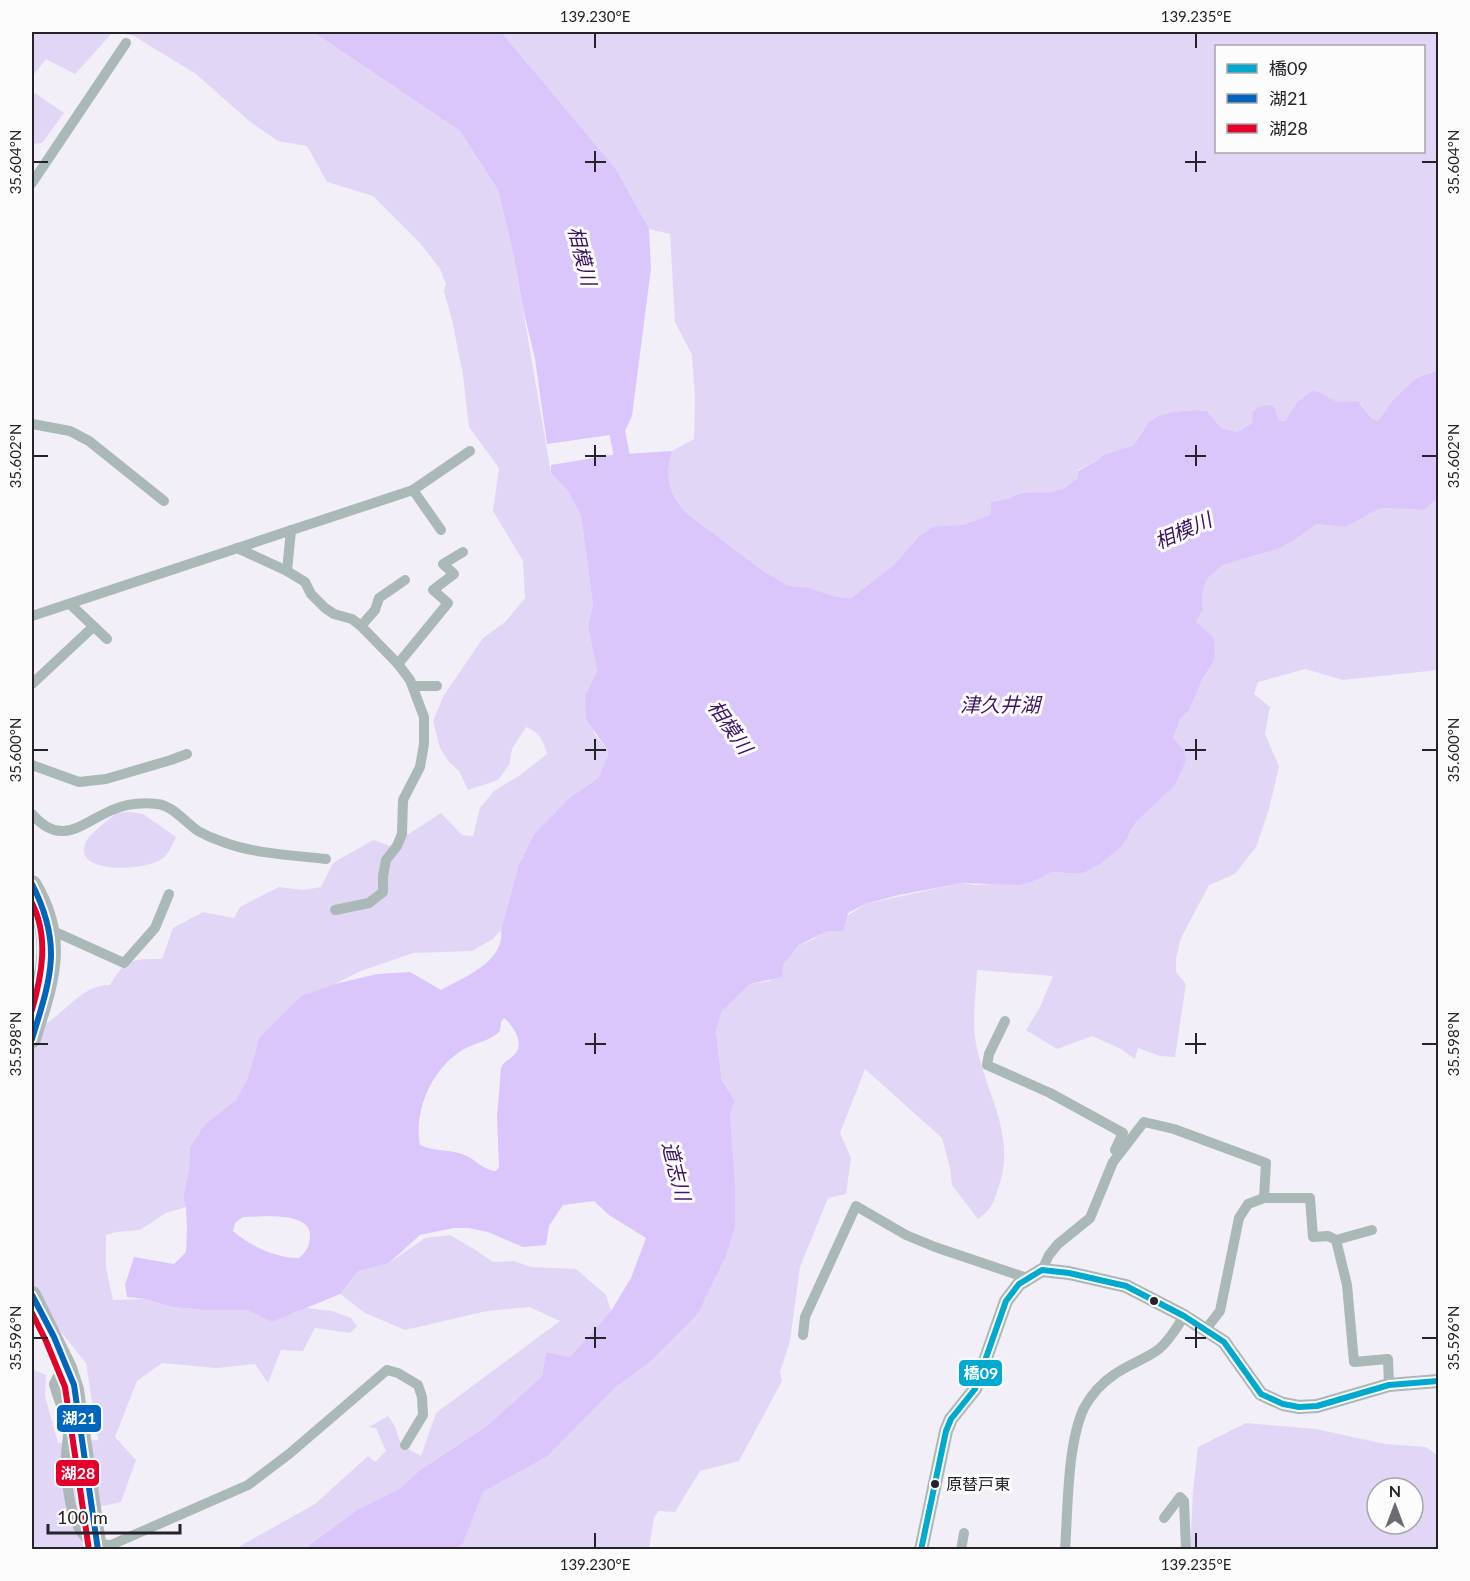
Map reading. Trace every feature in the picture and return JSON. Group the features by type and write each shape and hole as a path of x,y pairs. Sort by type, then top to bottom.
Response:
{"highway":[{"path":"32,884 53,958 51,974 32,1039"},
{"path":"34,1305 68,1368 75,1390 98,1550"}],"street":[{"path":"32,183 126,43"},
{"path":"32,424 70,431 89,441 164,501"},
{"path":"32,616 414,490 470,451"},
{"path":"414,490 441,530"},
{"path":"287,571 291,531"},
{"path":"237,548 305,582 311,594 325,608 334,614 352,619 361,626 398,664 413,686 424,717 424,744 420,767 403,800 402,834 397,846 386,860 383,892 369,903 335,910"},
{"path":"398,664 448,603 433,590 454,574 443,564 463,552"},
{"path":"361,626 375,610 379,597 405,580"},
{"path":"70,604 107,639"},
{"path":"32,684 93,627"},
{"path":"413,686 437,686"},
{"path":"32,765 79,782 106,778 187,754"},
{"path":"32,814 39,822 50,828 64,831 78,828 111,810 130,804 156,804 167,806 200,832 223,842 250,850 326,858"},
{"path":"32,999 42,961 42,921 124,963 155,928 169,894"},
{"path":"1005,1021 989,1054 987,1065 1050,1093 1123,1133 1114,1151 1113,1162"},
{"path":"1042,1270 1049,1255 1058,1244 1090,1218 1113,1162 1144,1122 1174,1129 1266,1162 1264,1198"},
{"path":"1206,1329 1220,1311 1239,1218 1248,1204 1264,1198 1310,1198 1313,1237 1328,1236 1336,1240 1372,1230"},
{"path":"803,1335 805,1317 856,1206 906,1234 935,1247 1027,1278"},
{"path":"1336,1240 1347,1285 1354,1362 1388,1359 1389,1385"},
{"path":"921,1550 946,1431 951,1419 975,1389 1006,1301 1019,1284 1042,1270 1070,1273 1126,1286 1184,1316 1224,1342 1261,1394 1283,1404 1299,1407 1317,1406 1389,1385 1438,1381"},
{"path":"1065,1550 1070,1471 1077,1429 1084,1408 1097,1390 1114,1374 1158,1350 1169,1339 1184,1316"},
{"path":"68,1368 58,1376 54,1384 64,1409 68,1434 66,1455 68,1486 75,1522 85,1538 97,1544 111,1545 248,1485 289,1454 387,1370 399,1373 418,1385 422,1397 423,1415 405,1445"},
{"path":"1164,1518 1180,1497 1184,1501 1186,1550"},
{"path":"961,1550 964,1533"}],"shaded area":[{"path":"32,32 113,32 75,74 46,59 32,77"},
{"path":"117,32 313,32 460,131 498,190 514,257 551,473 568,491 581,514 593,604 588,626 597,671 585,696 594,733 607,749 608,756 598,778 568,799 534,834 518,867 501,930 493,939 472,951 413,953 358,972 301,997 259,1038 248,1077 236,1100 205,1124 190,1147 189,1169 183,1197 186,1207 166,1213 140,1230 106,1235 106,1268 113,1300 146,1299 172,1307 247,1310 272,1322 306,1308 332,1311 351,1318 357,1326 350,1333 315,1328 303,1351 281,1350 268,1383 255,1364 216,1368 162,1363 137,1381 115,1437 136,1460 121,1502 88,1509 97,1549 32,1549 32,1369 46,1375 45,1396 58,1443 98,1440 86,1363 32,1296 32,1033 87,991 110,985 121,970 131,962 162,959 173,928 203,912 234,918 240,907 279,887 304,890 321,887 333,863 373,840 390,846 441,813 462,835 473,836 480,808 494,791 547,754 540,738 526,727 512,749 509,765 498,780 468,790 459,771 449,762 440,748 433,721 444,695 483,638 505,622 525,598 523,561 493,511 499,468 469,427 463,375 444,291 446,284 440,269 420,243 373,196 327,182 307,146 278,141 249,121 196,74 134,36"},
{"path":"501,32 1438,32 1438,370 1415,379 1393,400 1378,421 1372,419 1361,404 1337,402 1330,399 1297,402 1285,421 1252,423 1238,432 1221,428 1206,411 1171,412 1156,417 1148,423 1134,445 1103,455 1078,470 1077,479 1064,488 1051,492 1021,493 991,502 991,514 963,525 934,526 919,536 895,564 851,598 836,597 807,587 789,586 762,570 685,512 675,497 669,476 672,451 694,439 695,397 692,355 675,322 670,234 649,229 616,169"},
{"path":"32,91 64,113 42,143 32,144"},
{"path":"1438,498 1438,670 1343,680 1305,669 1258,682 1254,694 1270,707 1265,734 1279,766 1269,809 1256,847 1235,874 1209,885 1181,938 1176,958 1176,972 1186,984 1175,1057 1160,1056 1138,1048 1135,1059 1121,1049 1092,1036 1057,1049 1026,1030 1040,1007 1053,976 977,970 975,1038 998,1116 1004,1150 999,1186 987,1212 978,1219 952,1185 942,1138 865,1069 840,1133 851,1158 846,1194 828,1198 800,1267 790,1341 780,1372 782,1381 739,1461 700,1471 675,1512 659,1511 654,1517 649,1549 452,1550 463,1544 483,1492 548,1456 616,1387 650,1362 698,1314 726,1256 735,1228 735,1180 730,1114 735,1101 722,1081 716,1031 722,1011 750,984 770,981 799,945 812,940 865,904 962,883 975,885 1032,882 1052,872 1081,874 1123,845 1136,822 1173,786 1184,750 1173,738 1180,719 1189,711 1203,678 1215,659 1196,622 1203,610 1202,593 1207,579 1223,565 1280,548 1316,524 1345,527 1381,508 1423,510"},
{"path":"116,813 143,814 176,837 166,855 156,862 129,868 113,868 89,860 84,853 88,839"},
{"path":"450,1235 493,1262 514,1261 531,1267 576,1269 606,1295 611,1311 570,1357 546,1352 542,1376 487,1426 420,1470 399,1489 357,1510 304,1549 233,1550 315,1504 368,1456 375,1462 386,1451 376,1428 369,1427 388,1416 395,1426 401,1445 421,1456 436,1413 560,1321 529,1307 487,1311 405,1330 365,1313 340,1294 358,1271 389,1263 425,1238"},
{"path":"1246,1423 1316,1429 1385,1444 1426,1447 1438,1456 1438,1549 1190,1550 1198,1447"}],"water":[{"path":"313,32 501,32 616,169 649,229 651,268 632,416 624,433 547,444 535,359 498,190 460,131"},
{"name":"津久井湖","path":"1438,370 1438,498 1424,510 1381,508 1345,527 1316,524 1280,548 1223,565 1207,579 1202,593 1203,610 1196,622 1214,638 1215,659 1203,678 1189,711 1180,719 1173,738 1184,750 1186,761 1174,786 1136,822 1123,845 1100,864 1081,874 1052,872 1032,882 1019,885 962,883 865,904 848,913 843,931 827,931 799,945 783,965 782,977 750,984 722,1011 716,1031 722,1081 735,1101 730,1114 735,1180 735,1228 726,1256 698,1314 650,1362 616,1387 548,1456 483,1492 463,1544 452,1550 304,1549 357,1510 399,1489 420,1470 487,1426 542,1376 546,1352 570,1357 611,1311 631,1278 646,1238 609,1215 594,1201 563,1205 549,1226 546,1245 523,1247 488,1232 469,1228 453,1228 420,1235 389,1263 358,1271 340,1294 272,1322 247,1310 172,1307 146,1299 127,1297 125,1285 134,1257 174,1264 186,1252 186,1207 183,1197 189,1169 190,1147 205,1124 236,1100 248,1077 259,1038 301,996 335,984 377,974 410,972 441,990 481,967 497,951 501,941 501,930 518,867 534,834 568,799 598,778 608,756 607,749 586,719 585,696 597,671 588,626 593,604 581,515 568,491 551,473 551,465 611,455 672,451 669,469 670,483 675,497 685,512 762,570 789,586 807,587 836,597 851,598 895,564 919,536 934,526 963,525 991,514 991,502 1021,493 1051,492 1064,488 1077,479 1078,471 1103,455 1134,445 1148,423 1156,417 1171,412 1207,411 1221,428 1238,432 1252,423 1253,412 1260,406 1273,405 1279,421 1285,421 1297,402 1314,390 1337,402 1358,401 1372,419 1378,421 1393,400 1415,379","holes":["504,1018 514,1030 519,1045 515,1054 501,1068 497,1117 499,1167 496,1171 461,1154 420,1145 419,1131 420,1117 428,1089 444,1065 466,1048 500,1031","271,1216 301,1222 310,1234 307,1248 299,1258 281,1256 255,1246 233,1231 235,1223 243,1217"]}],"waterway":[{"name":"相模川","path":"614,414 625,474"}],"transit line":[{"name":"湖21","path":"32,884 42,906 51,944 49,979 32,1039"},
{"name":"湖28","path":"32,903 41,929 42,943 41,970 32,1010"},
{"name":"橋09","path":"921,1550 946,1431 951,1419 975,1389 1006,1301 1019,1284 1042,1270 1069,1273 1126,1286 1184,1316 1224,1342 1261,1394 1283,1404 1299,1407 1317,1406 1389,1385 1438,1381"},
{"name":"湖21","path":"32,1295 54,1337 74,1385 98,1550"},
{"name":"湖28","path":"32,1313 65,1387 89,1550"}],"place":[{"name":"原替戸東","path":"935,1484"}],"water label":[{"name":"道志川","path":"676,1171"}]}
